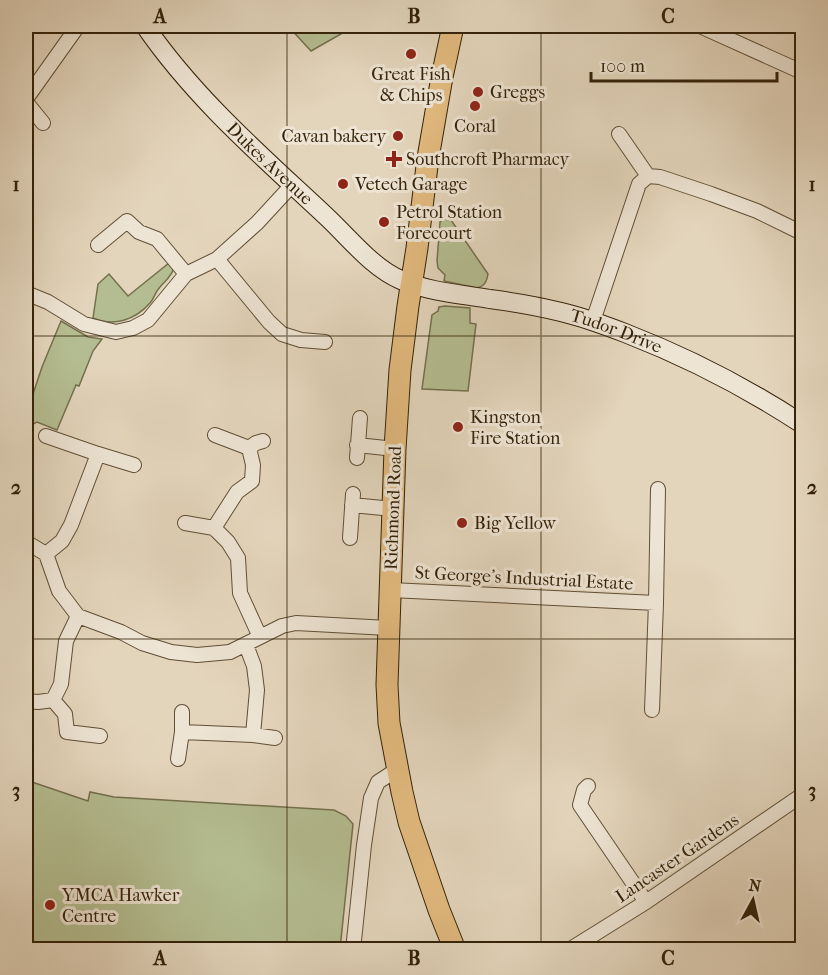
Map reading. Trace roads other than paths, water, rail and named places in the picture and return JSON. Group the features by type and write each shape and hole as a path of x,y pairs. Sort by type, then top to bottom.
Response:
{"main road":[{"name":"Richmond Road","path":"453,26 429,149 400,370 387,685 389,723 409,822 455,950"}],"street":[{"path":"43,123 26,100 78,26"},
{"name":"Dukes Avenue","path":"146,26 200,96 232,129 378,265 388,273 411,284"},
{"path":"700,26 802,72"},
{"path":"619,134 648,176"},
{"path":"593,321 639,184 648,176 660,177 757,211 802,233"},
{"path":"26,293 48,302 84,324 116,332 133,328 148,320 186,274 217,259 257,223 293,184"},
{"path":"98,244 127,220 139,232 157,239 186,274"},
{"path":"217,259 269,322 282,334 301,340 325,342"},
{"name":"Tudor Drive","path":"411,284 451,294 526,304 593,321 650,343 697,365 802,424"},
{"path":"360,418 357,451 395,449"},
{"path":"215,435 249,448"},
{"path":"46,436 134,465"},
{"path":"249,448 263,441"},
{"path":"214,528 237,492 252,481 253,465 249,448"},
{"path":"46,554 62,540 71,525 98,454"},
{"name":"St George's Industrial Estate","path":"652,711 658,489"},
{"path":"350,538 353,500 393,509"},
{"path":"185,523 214,528 228,542 237,558 240,593 260,638"},
{"path":"26,542 46,554 59,591 78,616 121,632 142,643 171,652 197,655 230,652 282,626 296,623 388,628"},
{"name":"St George's Industrial Estate","path":"390,590 656,603"},
{"path":"53,700 61,684 66,641 78,616"},
{"path":"246,645 254,666 256,690 253,735"},
{"path":"26,701 53,700"},
{"path":"53,700 65,714 67,732 100,736"},
{"path":"178,759 182,712"},
{"path":"182,732 275,738"},
{"path":"353,950 371,798 378,782 399,774"},
{"path":"588,786 584,790 580,805 646,902"},
{"name":"Lancaster Gardens","path":"569,950 646,902 802,795"}],"place":[{"name":"Great Fish & Chips","path":"411,54"},
{"name":"Greggs","path":"478,92"},
{"name":"Coral","path":"475,106"},
{"name":"Cavan bakery","path":"398,136"},
{"name":"Southcroft Pharmacy","path":"394,159"},
{"name":"Vetech Garage","path":"343,184"},
{"name":"Petrol Station Forecourt","path":"384,222"},
{"name":"Kingston Fire Station","path":"458,427"},
{"name":"Big Yellow","path":"462,523"},
{"name":"YMCA Hawker Centre","path":"50,905"}]}
